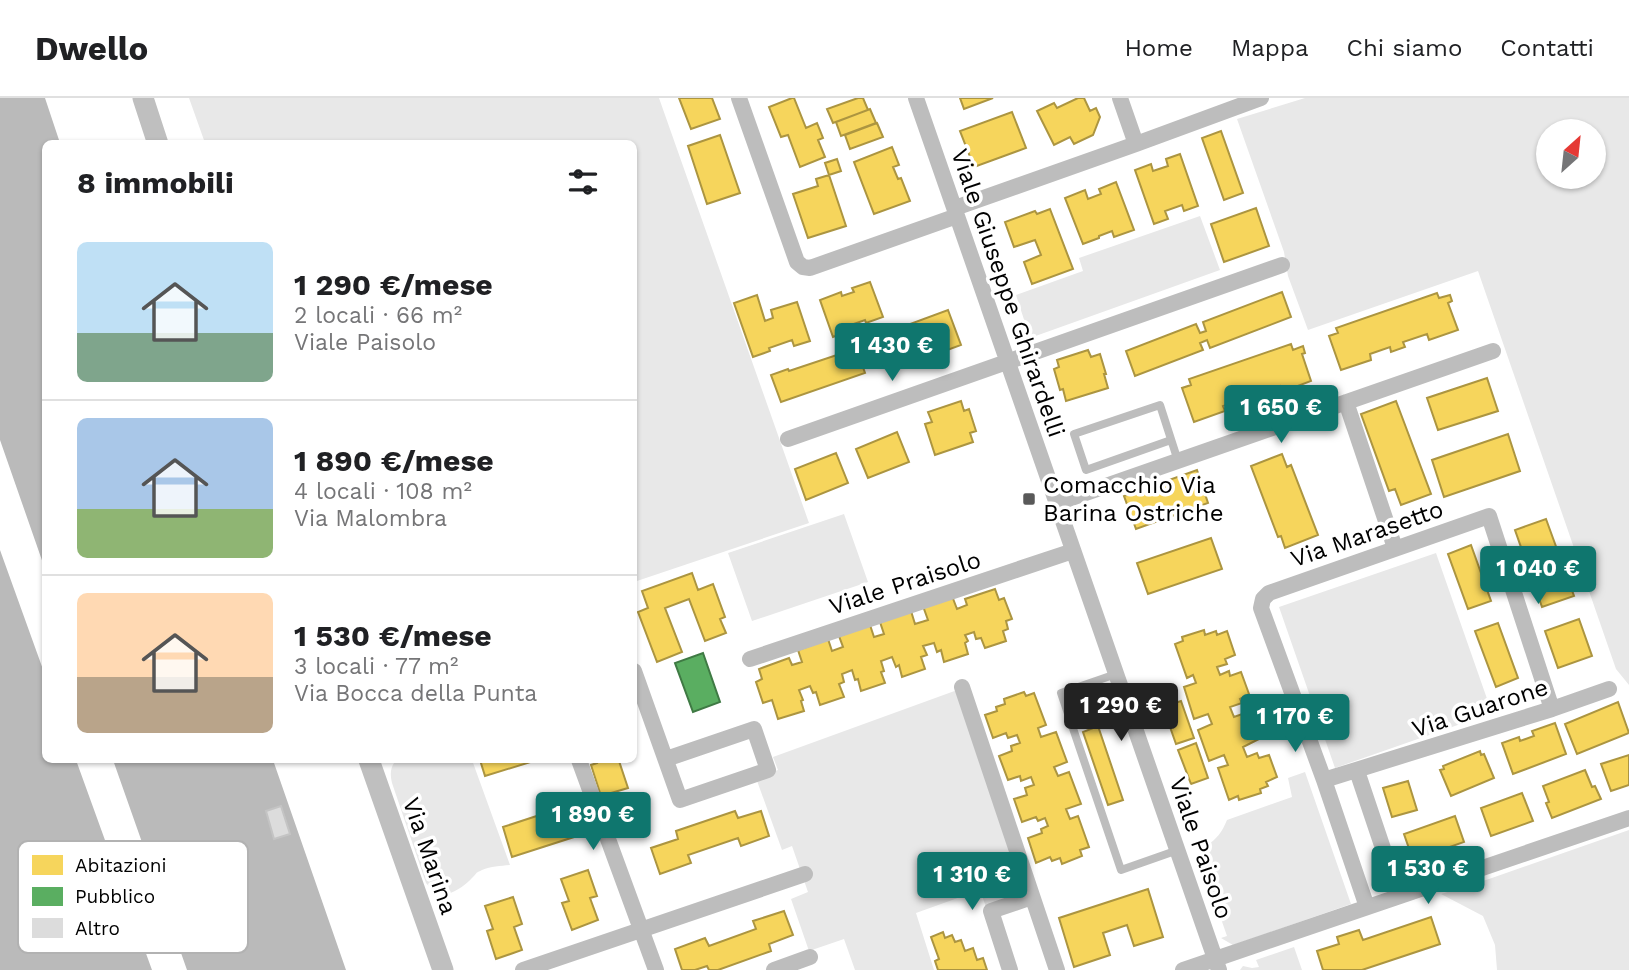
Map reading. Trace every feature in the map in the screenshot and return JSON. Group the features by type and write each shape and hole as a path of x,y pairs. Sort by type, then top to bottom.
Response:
{"street":[{"path":"143,98 157,140"},
{"path":"739,98 797,262 810,268 1261,98"},
{"name":"Viale Giuseppe Ghirardelli","path":"916,98 1057,503"},
{"path":"1120,98 1136,144"},
{"path":"788,439 1282,265"},
{"path":"1057,503 1493,351"},
{"path":"1346,402 1395,548"},
{"name":"Viale Paisolo","path":"1057,503 1218,965"},
{"name":"Via Marasetto","path":"1324,780 1261,608 1263,600 1269,593 1489,516 1552,709"},
{"name":"Viale Praisolo","path":"750,659 1073,551"},
{"path":"637,679 680,800 768,770 754,729 666,759"},
{"path":"962,687 1057,970"},
{"name":"Via Guarone","path":"1324,780 1609,689"},
{"name":"Via Marina","path":"370,763 443,970"},
{"path":"580,763 656,970"},
{"path":"1357,771 1399,896"},
{"path":"1324,780 1367,907"},
{"path":"1183,970 1218,965 1367,907 1629,818"},
{"path":"523,970 805,874"},
{"path":"1010,970 990,911 1032,897"},
{"path":"774,970 810,957"}],"lane":[{"path":"1171,440 1086,470 1074,434 1160,405 1178,461"},
{"path":"1108,462 1115,483"},
{"path":"1116,674 1061,693 1121,870 1178,850"}],"shaded area":[{"path":"0,98 45,98 59,140 42,140 42,560 0,440"},
{"path":"189,98 659,98 809,523 637,581 637,140 204,140"},
{"path":"1305,98 1629,98 1629,685 1616,669 1478,271 1308,330 1288,276 1284,252 1237,119"},
{"path":"1200,216 1220,270 1030,338 1016,295 1083,271 1079,258"},
{"path":"844,514 868,582 752,621 728,553"},
{"path":"0,550 42,667 42,763 77,763 105,841 18,841 18,953 146,953 152,970 0,970"},
{"path":"1436,553 1492,713 1335,768 1279,607"},
{"path":"960,689 1029,893 986,907 980,890 916,913 934,970 855,970 844,939 809,951 791,899 808,892 792,846 782,850 756,778 778,770 773,757"},
{"path":"114,763 274,763 346,970 187,970 181,953 248,953 248,841 142,841"},
{"path":"394,763 473,763 510,865 482,870 449,894 433,892 426,883 392,783"},
{"path":"1305,772 1351,904 1233,945 1221,938 1227,936 1201,861 1206,846 1219,835 1227,820 1292,797 1288,778"},
{"path":"1629,830 1629,970 1497,970 1495,945 1483,916 1441,894 1489,879"},
{"path":"1294,947 1302,970 1240,970 1243,966 1259,967 1256,960"}],"building: Abitazioni":[{"path":"679,98 712,98 720,119 691,129"},
{"path":"792,98 806,128 817,123 823,138 818,140 825,157 800,167 788,135 781,137 769,107"},
{"path":"863,98 868,110 833,123 827,109"},
{"path":"960,98 993,98 964,109"},
{"path":"1084,98 1090,111 1096,108 1100,117 1093,135 1074,144 1070,137 1054,145 1037,111 1054,103 1057,108"},
{"path":"870,109 876,123 841,136 836,122"},
{"path":"1012,112 1026,148 974,167 960,131"},
{"path":"877,123 883,137 850,149 845,135"},
{"path":"1221,131 1243,193 1224,200 1202,138"},
{"path":"720,135 740,193 707,204 688,146"},
{"path":"892,147 899,165 893,167 898,179 901,178 910,201 874,214 854,162"},
{"path":"1180,154 1198,206 1184,211 1182,205 1165,211 1168,219 1154,224 1135,170 1151,164 1153,171 1168,166 1166,159"},
{"path":"837,159 841,171 829,175 825,163"},
{"path":"829,175 846,226 808,238 793,194 818,186 816,179"},
{"path":"1116,182 1134,230 1114,237 1112,231 1083,244 1065,198 1085,190 1088,199 1101,194 1099,189"},
{"path":"1256,208 1269,246 1224,262 1211,224"},
{"path":"1050,209 1073,269 1032,284 1024,262 1041,255 1035,240 1014,247 1005,222 1035,211 1037,214"},
{"path":"870,282 883,317 851,325 852,330 833,337 820,300 841,292 842,296 854,292 852,288"},
{"path":"1282,292 1291,317 1210,348 1207,340 1200,343 1203,350 1135,376 1126,351 1196,324 1200,333 1206,331 1203,322"},
{"path":"1437,293 1439,298 1450,295 1452,301 1448,303 1458,330 1429,340 1427,334 1403,342 1405,347 1391,352 1390,347 1370,354 1371,360 1341,370 1329,336 1338,333 1336,328"},
{"path":"757,295 765,321 773,318 771,310 797,302 810,341 794,346 792,340 753,357 734,303"},
{"path":"948,310 961,345 904,366 891,331"},
{"path":"1291,344 1293,350 1303,346 1305,353 1302,354 1311,381 1282,392 1280,386 1256,394 1258,399 1245,403 1243,399 1223,406 1225,411 1194,422 1182,388 1191,385 1189,379"},
{"path":"855,345 865,373 781,402 771,375 843,353 841,350"},
{"path":"1088,350 1091,357 1100,354 1108,388 1066,401 1054,369 1059,367 1057,360"},
{"path":"1487,378 1498,411 1438,430 1427,398"},
{"path":"961,401 964,411 969,409 976,431 970,433 973,442 935,455 925,424 932,422 928,412"},
{"path":"1396,401 1431,494 1401,505 1395,489 1389,491 1361,414"},
{"path":"897,432 909,462 868,478 856,449"},
{"path":"1508,434 1520,471 1444,497 1432,460"},
{"path":"836,453 848,483 806,500 795,469"},
{"path":"1282,454 1287,467 1291,465 1318,535 1285,548 1281,536 1278,537 1251,466"},
{"path":"1197,470 1208,503 1136,529 1124,496"},
{"path":"1546,519 1574,596 1542,607 1515,530"},
{"path":"1211,538 1222,569 1148,594 1137,563"},
{"path":"1471,545 1491,601 1468,609 1448,554"},
{"path":"692,573 698,590 713,584 725,617 720,619 726,633 705,641 689,599 665,608 682,652 657,662 638,612 648,608 642,591"},
{"path":"995,589 999,600 1004,598 1012,619 1006,621 1008,629 1003,631 1006,641 985,648 981,638 976,639 974,632 965,635 968,654 944,662 941,650 937,652 934,643 923,646 927,655 921,657 925,669 902,677 899,665 896,667 892,657 881,661 885,683 861,691 852,670 842,674 844,682 839,684 844,697 820,705 816,692 813,693 810,686 799,690 804,711 778,719 772,700 763,703 756,682 762,679 759,669 789,658 792,665 802,662 798,650 828,639 832,651 843,647 839,636 870,625 874,637 884,634 880,622 911,611 915,624 928,620 923,606 952,596 957,609 967,605 965,599"},
{"path":"1579,619 1592,656 1558,668 1545,631"},
{"path":"1498,623 1518,678 1496,687 1475,631"},
{"path":"1204,630 1205,635 1216,631 1217,635 1227,631 1235,655 1225,659 1227,664 1217,667 1220,675 1229,671 1230,676 1241,672 1249,694 1240,699 1242,703 1230,707 1234,717 1245,713 1246,717 1255,714 1263,737 1243,747 1247,757 1257,753 1259,758 1269,755 1277,777 1266,782 1268,786 1260,789 1261,793 1239,800 1238,796 1229,800 1218,768 1228,765 1224,755 1209,761 1198,730 1212,724 1208,714 1194,719 1184,687 1196,683 1193,675 1187,678 1175,644 1183,641 1182,637"},
{"path":"1024,692 1026,696 1034,693 1046,725 1038,728 1041,737 1056,732 1067,762 1054,767 1058,776 1069,772 1081,804 1066,809 1070,819 1078,816 1089,847 1080,850 1082,856 1062,864 1060,858 1052,861 1050,857 1036,863 1028,838 1042,833 1041,829 1048,826 1045,818 1038,821 1036,817 1022,822 1014,799 1027,795 1025,788 1034,785 1031,777 1021,781 1020,776 1008,780 999,756 1012,751 1011,746 1020,743 1017,735 1008,738 1006,733 993,738 985,715 997,711 996,707 1005,704 1004,699"},
{"path":"1181,701 1194,738 1176,744 1163,707"},
{"path":"1618,702 1629,733 1577,754 1565,724"},
{"path":"1555,723 1566,754 1513,774 1502,743 1519,737 1520,741 1534,736 1532,731"},
{"path":"1098,726 1123,800 1108,805 1083,732"},
{"path":"1196,743 1208,778 1191,784 1178,750"},
{"path":"1480,751 1481,755 1484,754 1494,778 1451,796 1440,770 1444,769 1443,766"},
{"path":"1629,755 1629,785 1611,791 1601,764"},
{"path":"481,763 527,763 485,776"},
{"path":"620,763 628,788 601,796 591,765"},
{"path":"1585,770 1601,799 1552,818 1543,786"},
{"path":"1408,781 1417,810 1392,817 1383,788"},
{"path":"1522,793 1533,821 1491,836 1481,808"},
{"path":"564,807 574,837 512,857 503,827"},
{"path":"735,811 738,818 761,811 769,836 741,846 738,838 688,855 691,863 660,874 651,848 678,839 676,831"},
{"path":"1455,816 1464,842 1413,860 1404,834"},
{"path":"588,870 597,896 590,898 598,920 572,930 562,903 569,901 561,879"},
{"path":"1148,889 1163,937 1134,946 1127,925 1103,933 1110,955 1074,967 1059,918"},
{"path":"513,897 522,924 514,927 522,950 496,959 487,931 493,929 485,906"},
{"path":"784,911 793,935 769,944 771,951 718,970 709,970 707,966 682,970 675,949 705,938 709,946 756,929 753,921"},
{"path":"1431,917 1440,944 1362,970 1323,970 1317,951 1339,944 1337,937 1359,930 1363,940"},
{"path":"943,932 945,938 952,935 955,942 961,940 965,951 973,948 977,960 983,958 987,970 938,970 935,961 939,959 931,937"}],"building: Pubblico":[{"path":"703,653 720,702 693,712 675,663"}],"building: Altro":[{"path":"281,806 290,834 274,839 266,811"}],"place":[{"name":"Comacchio Via Barina Ostriche","path":"1029,499"}]}
